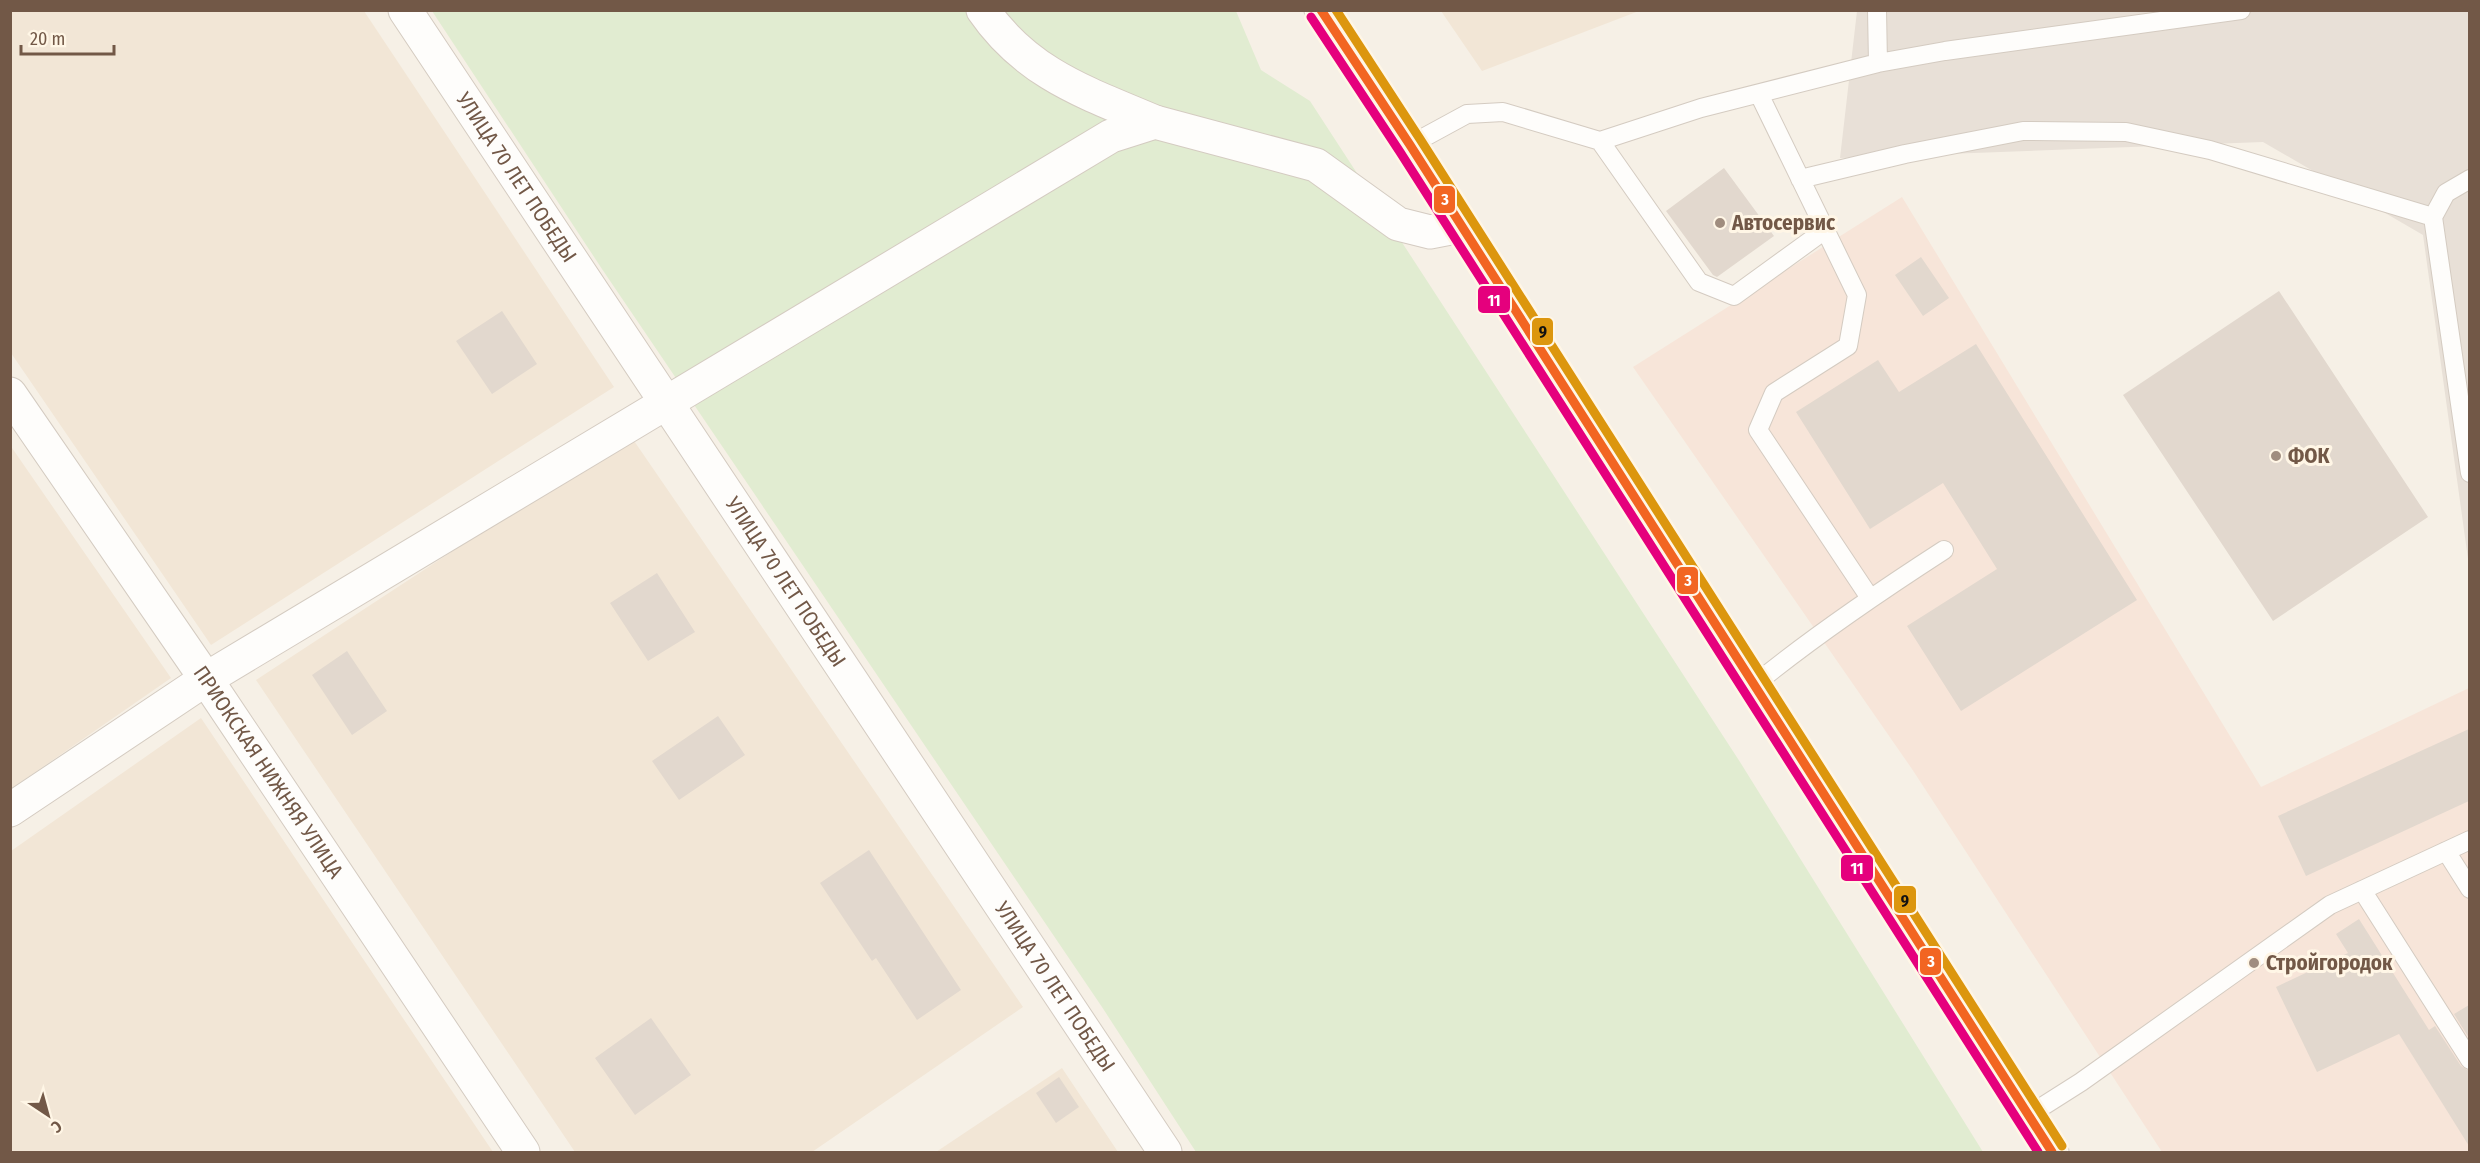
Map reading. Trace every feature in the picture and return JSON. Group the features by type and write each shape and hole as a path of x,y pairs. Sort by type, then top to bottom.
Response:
{"street":[{"name":"УЛИЦА 70 ЛЕТ ПОБЕДЫ","path":"405,10 1165,1152"},
{"path":"983,10 992,24 1027,58 1066,84 1155,122 1316,165 1398,224 1430,232 1461,226"},
{"path":"1321,10 1410,145 2052,1152"},
{"path":"10,810 206,679 1111,136 1155,122"},
{"name":"ПРИОКСКАЯ НИЖНЯЯ УЛИЦА","path":"10,394 206,679 523,1152"}],"lane":[{"path":"1876,10 1878,63"},
{"path":"1410,145 1467,114 1503,112 1600,141 1701,108 1878,63 1945,51 2241,10"},
{"path":"1759,94 1857,295 1848,346 1774,393 1758,430 1870,598"},
{"path":"1800,179 1905,154 2023,131 2126,132 2210,150 2433,218"},
{"path":"1600,141 1699,282 1734,296 1825,230"},
{"path":"2469,179 2446,193 2433,218 2469,473"},
{"path":"1754,685 1800,648 1870,598 1944,550"},
{"path":"2029,1115 2080,1082 2330,905 2469,840"},
{"path":"2446,851 2469,889"},
{"path":"2362,890 2469,1060"}],"shaded area":[{"path":"10,11 364,11 614,387 211,645 11,353"},
{"path":"1441,11 1639,11 1482,71"},
{"path":"1857,11 2469,11 2469,566 2423,235 2263,142 1840,158"},
{"path":"1902,197 2261,787 2469,688 2469,1152 2162,1152 1912,769 1633,367"},
{"path":"630,435 1023,1007 812,1152 575,1152 256,680"},
{"path":"10,445 171,678 11,789 10,789"},
{"path":"201,718 493,1152 11,1152 11,851"},
{"path":"1062,1068 1118,1152 936,1152"}],"green space":[{"path":"432,11 1236,11 1261,70 1310,101 1740,762 1983,1152 1196,1152 1102,1007 602,269"}],"building":[{"name":"Автосервис","path":"1724,168 1774,236 1717,277 1713,275 1666,211"},
{"path":"1921,257 1949,298 1923,316 1895,275"},
{"name":"ФОК","path":"2279,291 2428,517 2273,621 2123,395"},
{"path":"502,311 537,364 492,394 456,341"},
{"path":"1976,344 2137,600 1961,711 1907,626 1997,569 1943,483 1870,529 1796,412 1878,360 1899,392"},
{"path":"657,573 695,632 648,661 610,603"},
{"path":"347,651 387,711 352,735 312,675"},
{"path":"718,716 745,755 679,800 652,761"},
{"path":"2469,729 2469,801 2306,876 2278,816"},
{"path":"869,850 961,990 917,1020 876,958 872,961 820,883"},
{"path":"2359,919 2429,1030 2435,1026 2461,1066 2469,1071 2469,1146 2399,1034 2317,1072 2276,987 2348,953 2336,934"},
{"path":"2469,1005 2469,1038 2454,1014"},
{"path":"651,1018 691,1075 635,1115 595,1058"},
{"path":"1059,1077 1079,1107 1056,1123 1036,1093"}],"transit line":[{"name":"3","path":"1321,10 1410,145 2052,1152"},
{"name":"9","path":"1336,10 2062,1146"},
{"name":"11","path":"1311,17 1400,152 2038,1152"}],"place":[{"name":"Автосервис","path":"1720,223"},
{"name":"ФОК","path":"2276,456"},
{"name":"Стройгородок","path":"2254,963"}]}
